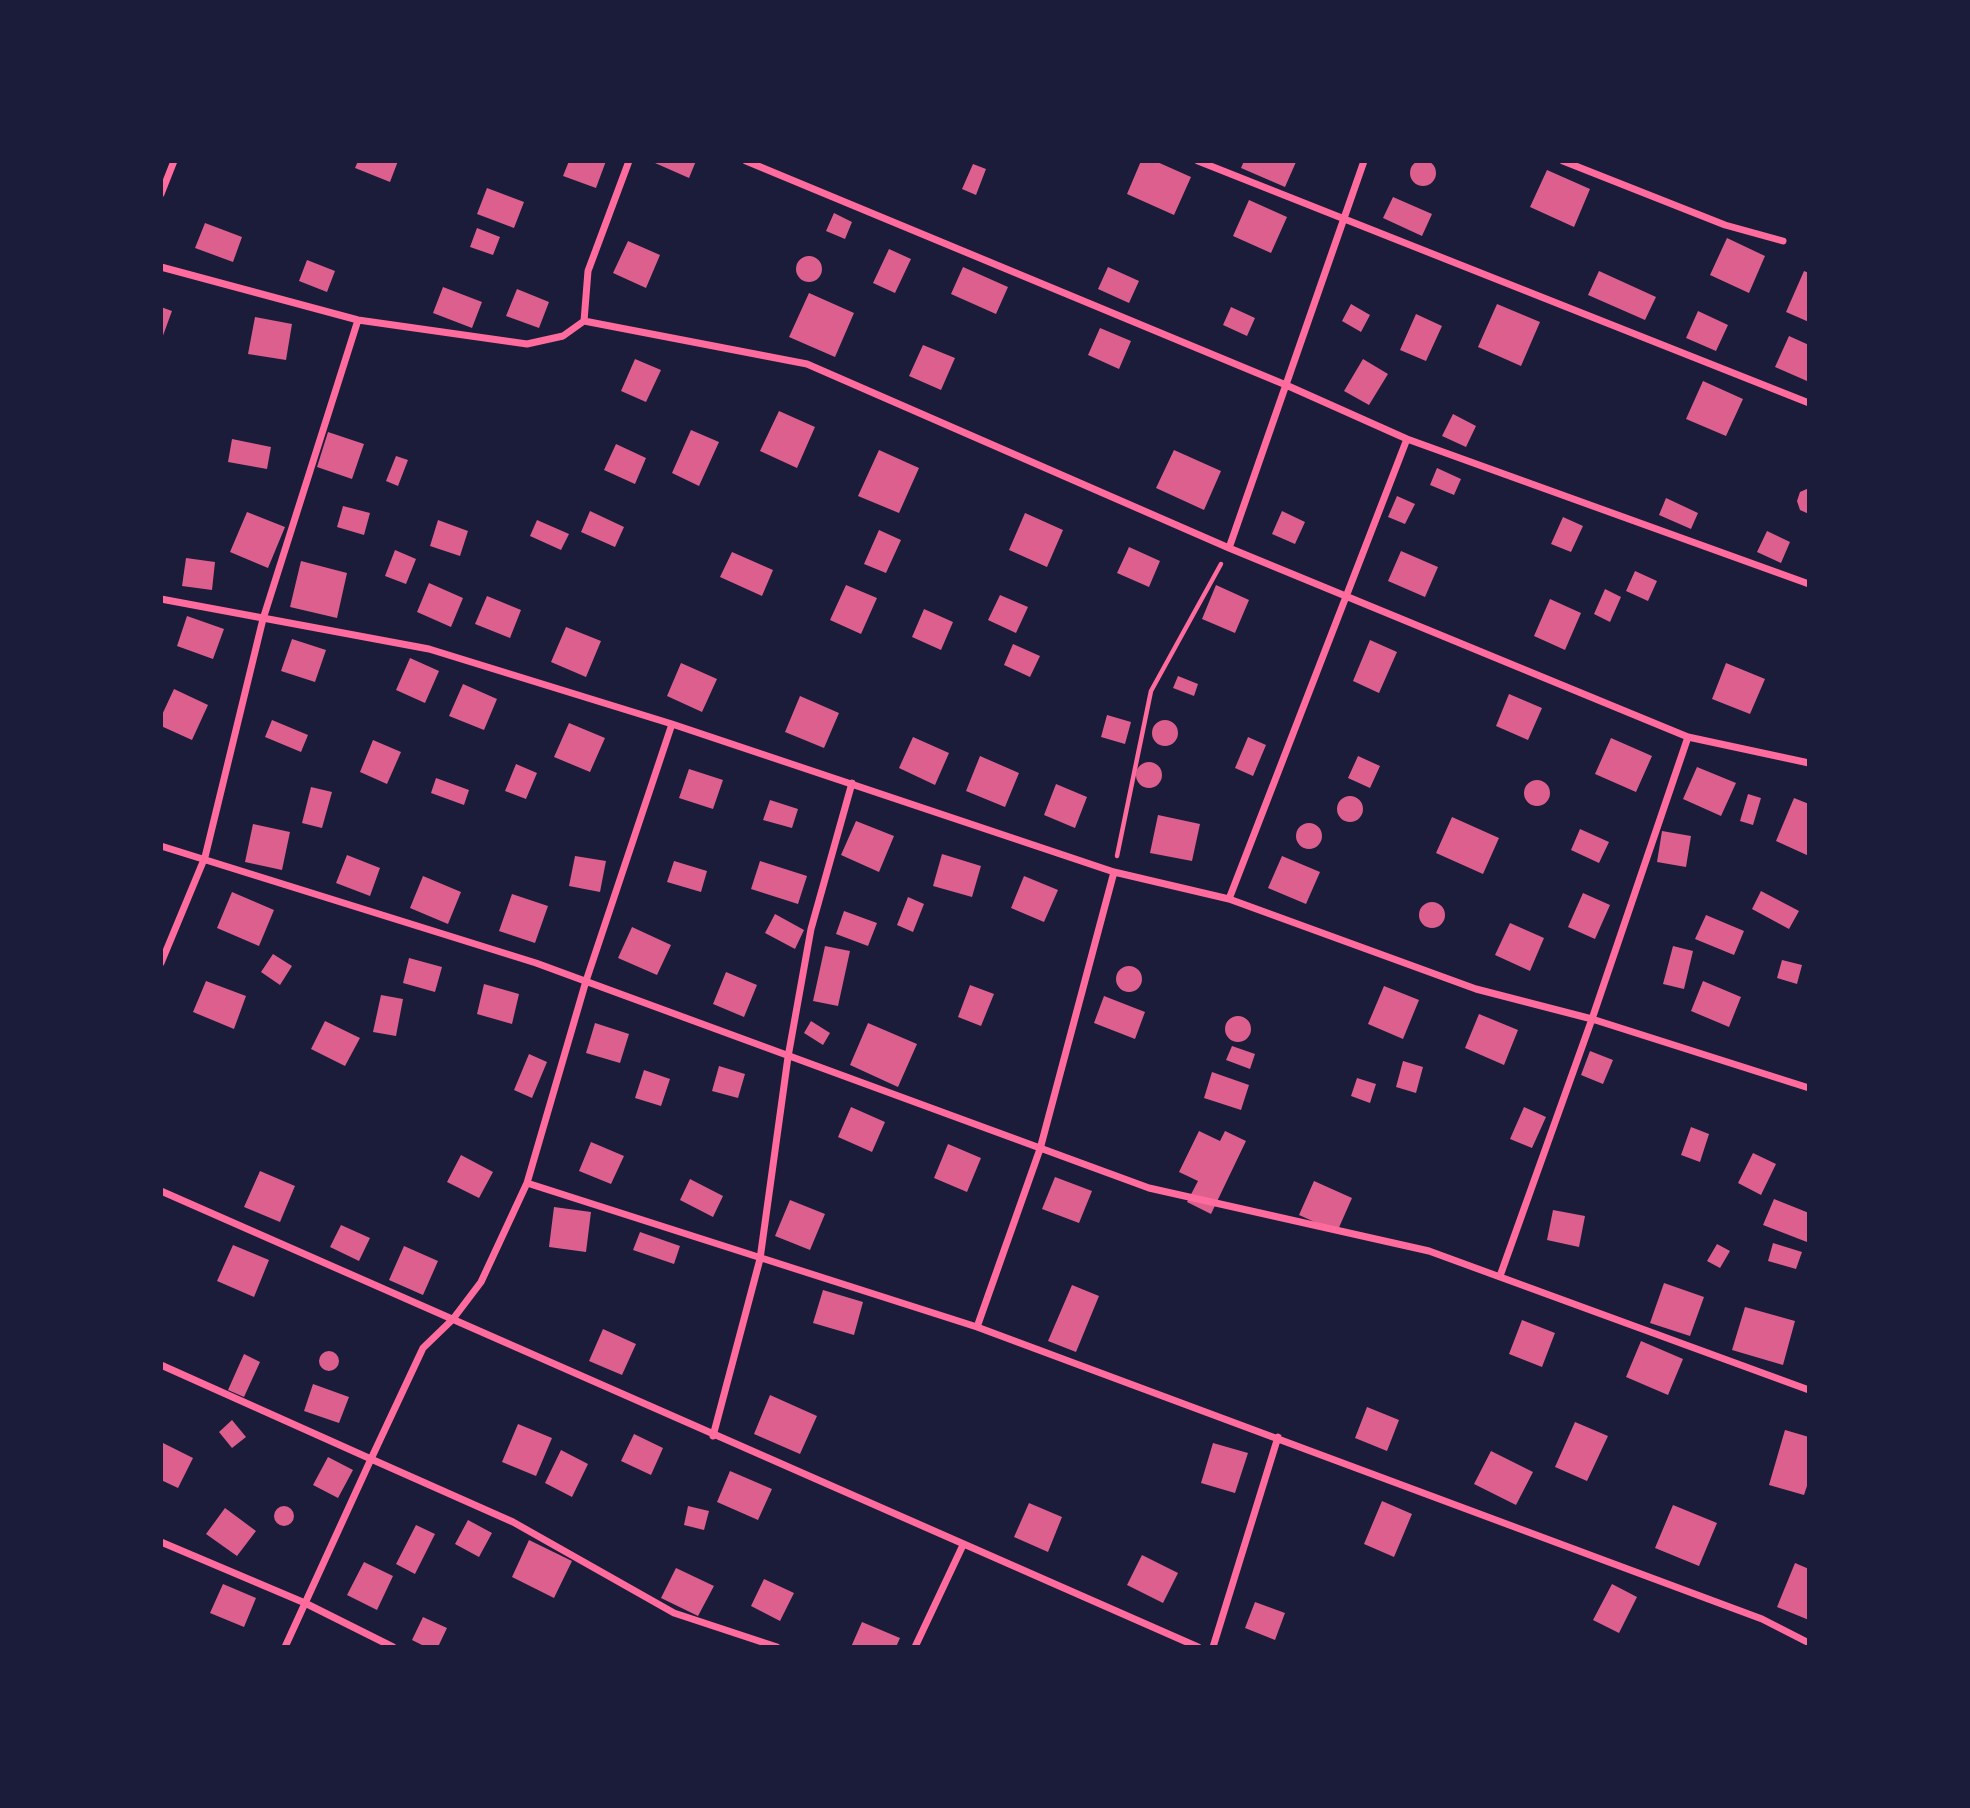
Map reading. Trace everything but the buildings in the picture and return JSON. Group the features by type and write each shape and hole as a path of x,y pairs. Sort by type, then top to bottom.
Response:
{"street":[{"path":"161,194 174,161"},
{"path":"584,321 588,271 629,161"},
{"path":"746,161 1286,385 1407,439 1809,584"},
{"path":"1198,161 1809,403"},
{"path":"1229,548 1364,161"},
{"path":"1563,161 1725,225 1783,241"},
{"path":"161,267 358,320 527,344 563,336 584,321 807,364 1229,548 1688,737 1809,763"},
{"path":"161,963 205,857 263,619 358,320"},
{"path":"1229,899 1407,439"},
{"path":"161,599 429,649 672,724 1114,872 1229,899 1476,989 1592,1019 1809,1088"},
{"path":"285,1647 423,1348 453,1319 481,1282 527,1183 586,981 672,724"},
{"path":"1500,1276 1592,1019 1688,737"},
{"path":"713,1436 760,1259 788,1057 811,929 852,783"},
{"path":"161,846 205,857 586,981 1149,1188 1429,1251 1809,1390"},
{"path":"977,1327 1040,1149 1114,872"},
{"path":"527,1183 977,1327 1762,1619 1809,1643"},
{"path":"161,1191 1198,1647"},
{"path":"161,1365 513,1522 674,1613 777,1647"},
{"path":"1213,1647 1278,1437"},
{"path":"161,1542 304,1603 393,1647"},
{"path":"915,1647 963,1545"}],"path":[{"path":"1114,872 1151,691 1229,548"}]}
